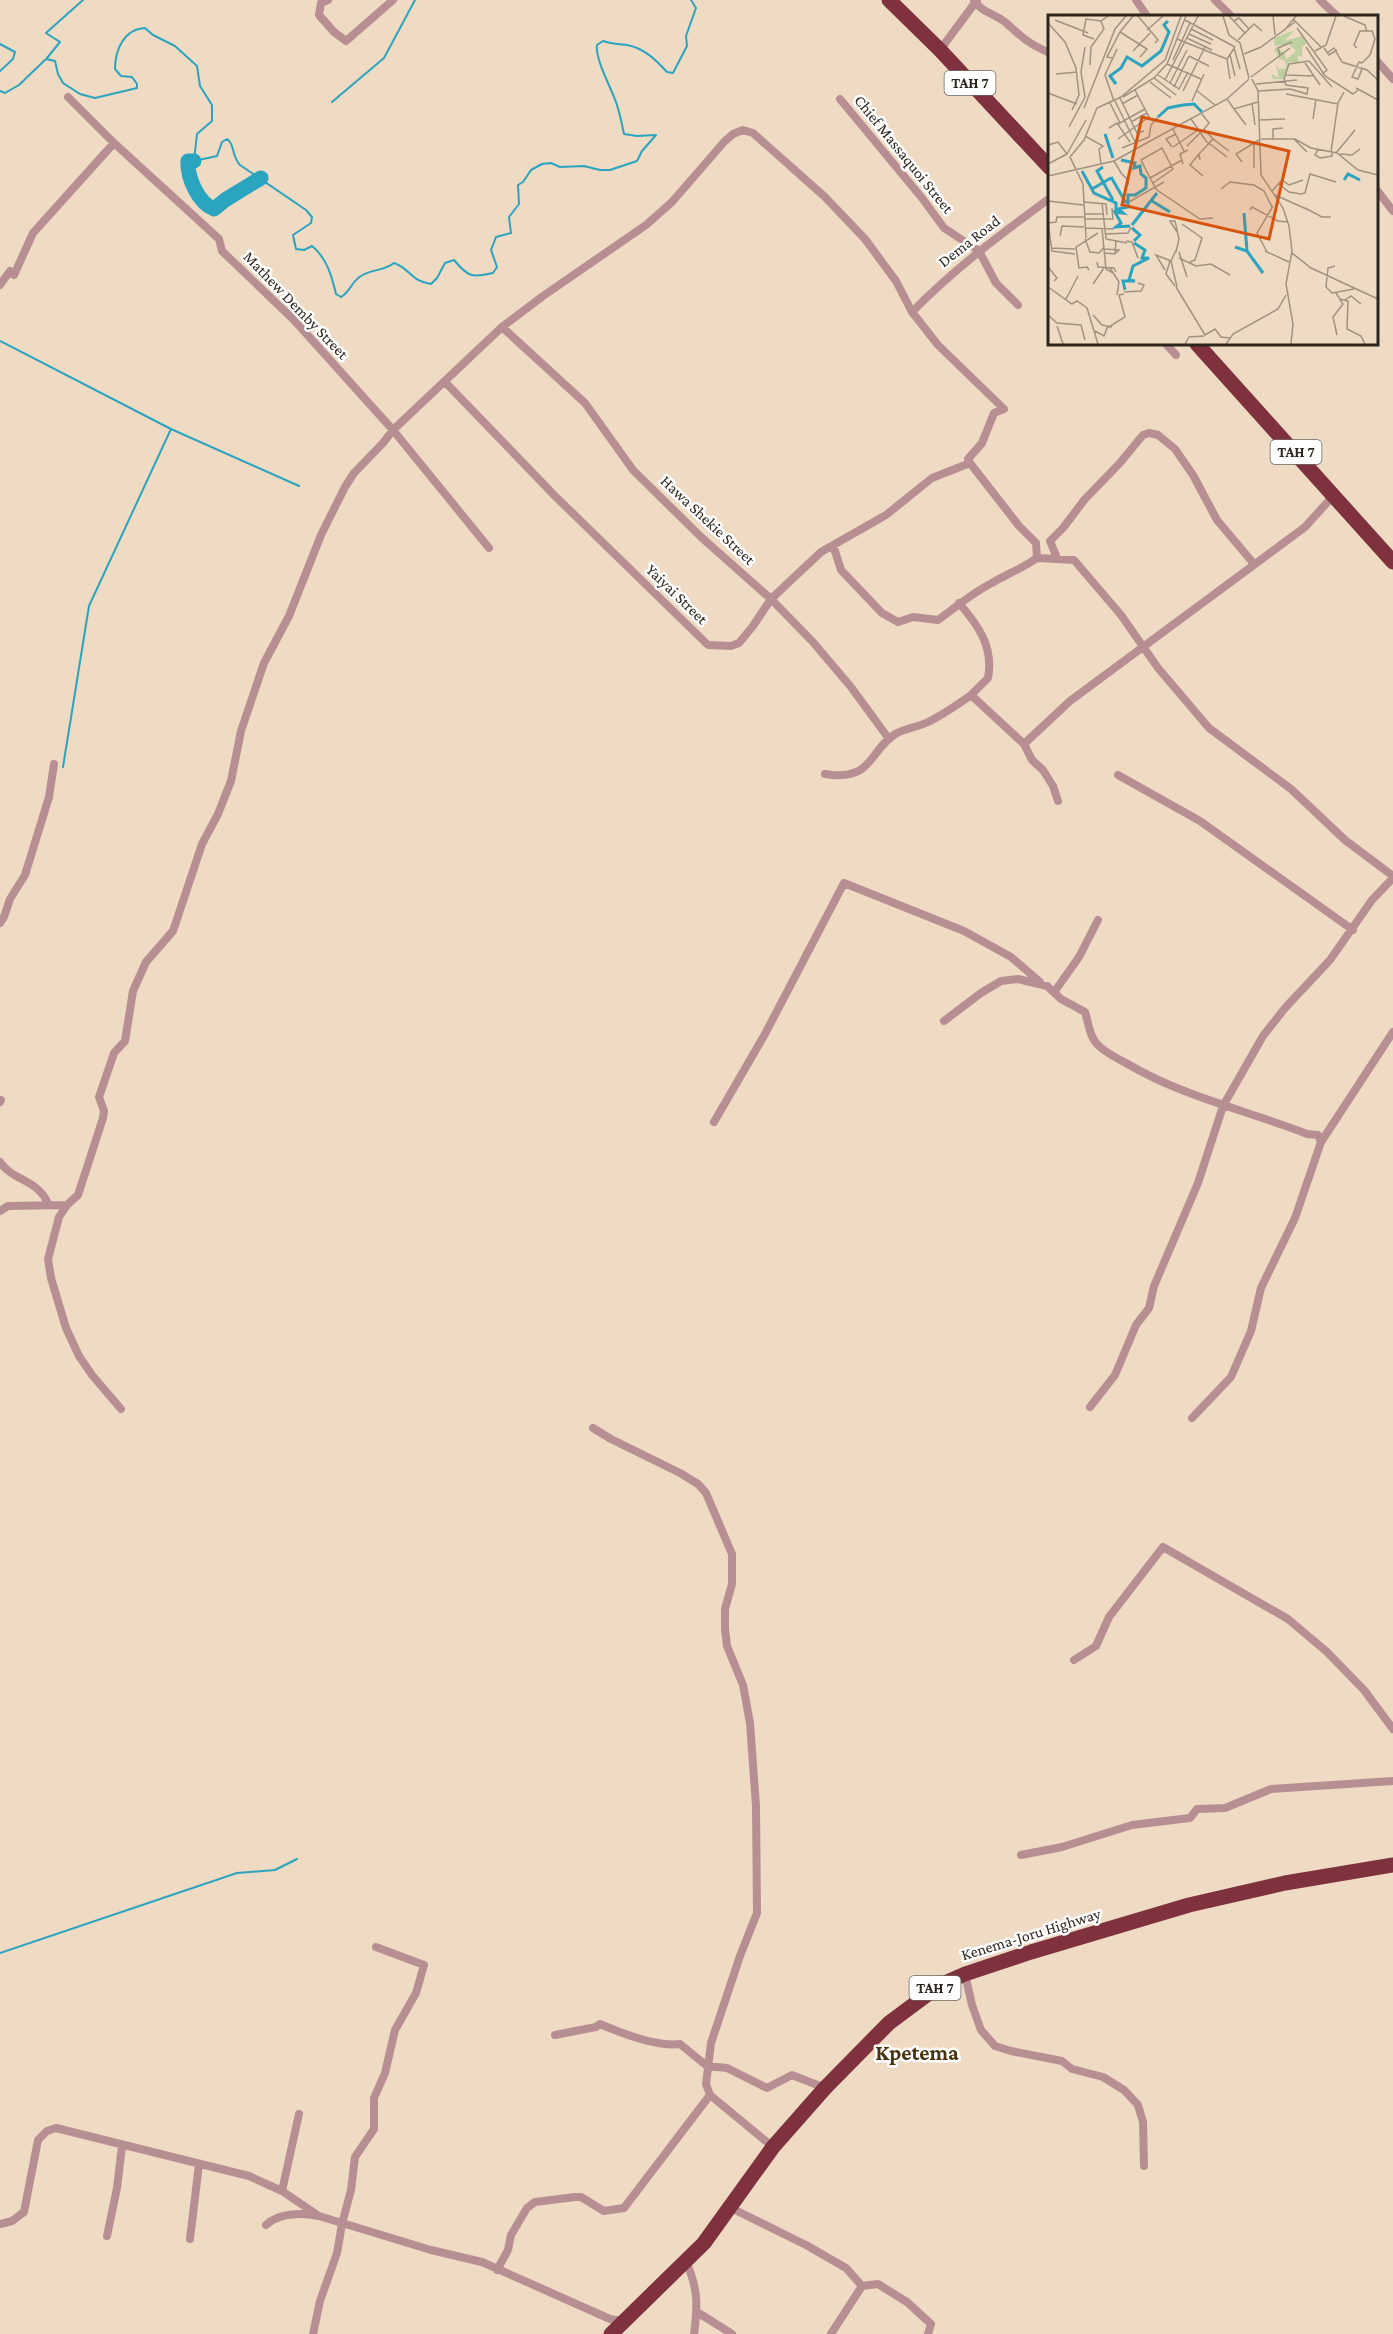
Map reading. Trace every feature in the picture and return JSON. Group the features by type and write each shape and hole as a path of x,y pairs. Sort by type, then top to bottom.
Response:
{"highway":[{"name":"TAH 7","path":"889,0 940,50 1048,166"},
{"name":"TAH 7","path":"1198,345 1393,562"},
{"name":"Kenema-Joru Highway","path":"611,2334 704,2243 773,2147 825,2088 889,2023 940,1985 965,1974 1189,1905 1285,1883 1393,1865"}],"street":[{"path":"328,0 321,3 319,15 334,32 346,40 393,0"},
{"path":"1136,0 1146,15"},
{"path":"1215,0 1230,15"},
{"path":"1320,0 1336,15"},
{"path":"940,50 975,1 979,9 1004,21 1020,37 1048,51"},
{"path":"1378,61 1393,79"},
{"name":"Mathew Demby Street","path":"68,97 219,239 222,251 294,321 393,430 489,548"},
{"name":"Chief Massaquoi Street","path":"840,99 944,228 979,251 996,283 1018,305"},
{"path":"122,1409 96,1380 79,1356 66,1328 51,1278 48,1259 59,1217 78,1195 87,1168 103,1118 104,1111 99,1096 114,1053 125,1041 134,991 147,962 173,931 202,844 218,814 231,781 241,731 264,663 289,616 321,535 345,487 354,473 393,430 502,327 646,225 672,202 733,134 743,130 753,133 853,226 896,281 912,312 938,345 1004,409 994,413 982,443 968,459 1019,526 1036,543 1037,558"},
{"path":"0,285 10,271 14,275 33,232 114,142"},
{"path":"1378,190 1393,211"},
{"name":"Dema Road","path":"912,312 944,280 979,251 1048,199"},
{"name":"Hawa Shekie Street","path":"502,327 585,404 633,470 701,537 771,599 836,668 889,739"},
{"path":"1167,345 1176,355"},
{"name":"Yaiyai Street","path":"445,382 555,496 708,645 731,646 739,643 771,599 822,552 886,515 933,478 970,463"},
{"path":"1036,543 1050,541 1143,435 1149,433 1158,435 1175,449 1194,475 1216,520 1254,564"},
{"path":"1024,744 1070,700 1305,527 1334,495"},
{"path":"1050,541 1057,558"},
{"path":"833,545 841,570 882,614 898,622 913,617 938,620 959,603 992,582 1025,567 1037,558 1074,560 1144,646 1158,669 1209,728 1291,789 1345,840 1393,877 1372,900 1330,960 1285,1008 1263,1036 1223,1106 1198,1183 1154,1286 1149,1308 1136,1325 1115,1375 1090,1407"},
{"path":"825,774 848,775 861,770 889,739 903,730 918,727 941,715 971,695 988,678 989,656 977,623 959,603"},
{"path":"971,695 1024,744 1032,760 1043,770 1053,786 1058,801"},
{"path":"0,923 10,899 25,874 50,797 54,764"},
{"path":"1118,775 1200,821 1353,930"},
{"path":"714,1122 765,1034 844,883 964,931 1011,957 1061,999 1085,1012 1090,1034 1098,1045 1111,1055 1165,1084 1307,1134 1318,1135 1321,1142"},
{"path":"1054,991 1079,957 1098,920"},
{"path":"945,1021 981,993 1001,981 1018,979 1043,984"},
{"path":"1192,1418 1231,1377 1251,1331 1262,1288 1295,1218 1321,1142 1393,1032"},
{"path":"0,1162 6,1172 24,1179 38,1189 45,1196 48,1204"},
{"path":"0,1211 8,1206 67,1205"},
{"path":"593,1428 698,1484 706,1493 732,1554 732,1576 725,1609 725,1629 727,1646 745,1692 750,1723 756,1806 757,1913 719,2017 707,2066 706,2084 710,2095 773,2147"},
{"path":"1074,1660 1096,1646 1109,1617 1163,1547 1288,1619 1327,1652 1364,1690 1393,1729"},
{"path":"1021,1855 1062,1847 1132,1825 1190,1818 1197,1809 1225,1808 1271,1789 1393,1781"},
{"path":"313,2334 320,2301 337,2253 351,2190 355,2157 374,2129 374,2098 385,2073 393,2037 416,1993 424,1965 376,1947"},
{"path":"965,1974 981,2030 995,2046 1062,2061 1072,2069 1103,2077 1124,2090 1138,2105 1143,2122 1144,2166"},
{"path":"555,2035 596,2027 600,2024 632,2037 668,2046 680,2044 707,2066 728,2068 767,2088 792,2075 825,2088"},
{"path":"497,2270 508,2250 511,2235 527,2208 535,2202 581,2197 604,2211 624,2208 710,2095"},
{"path":"282,2191 299,2114"},
{"path":"0,2224 12,2221 24,2212 38,2140 47,2131 61,2129 249,2176 282,2191 319,2216"},
{"path":"107,2236 117,2188 122,2146"},
{"path":"190,2240 199,2164"},
{"path":"731,2208 806,2245 846,2268 862,2286"},
{"path":"266,2225 274,2219 301,2213 319,2216 431,2250 471,2258 610,2319 623,2321"},
{"path":"687,2261 696,2283 697,2312 694,2334"},
{"path":"862,2286 878,2284 893,2293 931,2324 928,2334"},
{"path":"831,2334 862,2286"},
{"path":"697,2312 732,2334"}],"waterway":[{"path":"47,58 60,42 46,33 83,0"},
{"path":"332,102 384,58 415,0"},
{"path":"0,91 5,93 19,85 46,59 55,61 63,83 80,94 95,98 137,88 132,77 121,76 115,69 119,48 126,36 145,28 153,35 175,46 197,66 200,86 212,105 212,121 197,134 194,161 217,156 222,142 227,139 240,165 306,210 312,217 311,223 293,235 296,249 304,250 312,246 322,256 336,294 341,297 361,276 394,263 415,278 431,284 445,263 454,260 471,275 493,273 497,267 491,250 496,237 511,233 509,217 519,204 518,185 523,182 531,170 542,164 551,163 560,167 584,166 610,170 637,161 642,151 656,135 624,134 617,105 604,75 597,45 603,41 639,49 667,72 673,73 687,46 686,36 696,8 691,0"},
{"path":"0,44 15,52 13,59 0,71"},
{"path":"194,161 188,161 192,182 198,195 214,209 261,178"},
{"path":"0,341 171,429 299,486"},
{"path":"63,767 89,606 171,429"},
{"path":"0,1953 237,1873 275,1870 297,1859"}],"district":[{"name":"Kpetema","path":"917,2052"}]}
